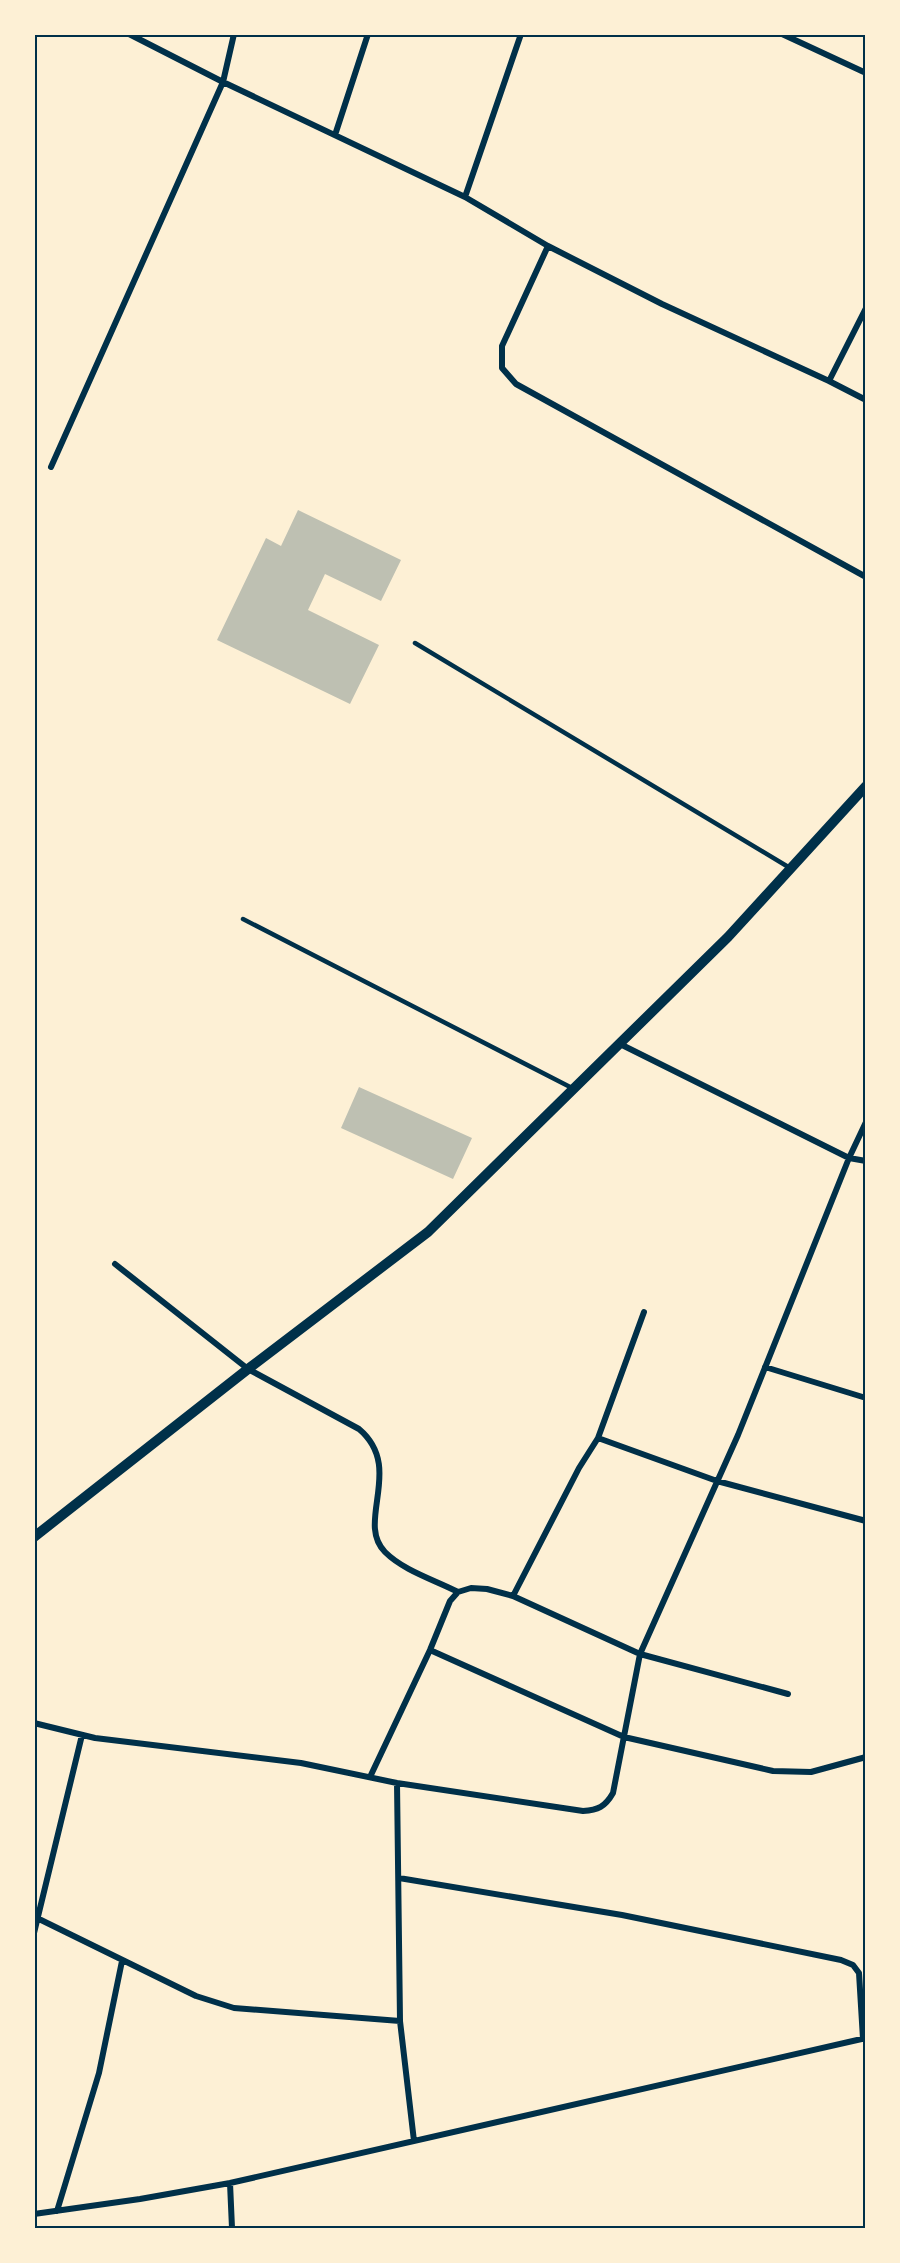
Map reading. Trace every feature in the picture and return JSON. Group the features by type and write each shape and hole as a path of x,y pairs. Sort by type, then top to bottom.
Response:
{"street":[{"path":"129,34 223,82 465,197 548,246 662,304 866,400"},
{"path":"51,467 223,82 234,34"},
{"path":"335,135 368,34"},
{"path":"465,197 521,34"},
{"path":"782,34 866,73"},
{"path":"548,246 502,346 502,368 516,384 866,577"},
{"path":"829,381 866,308"},
{"path":"34,1538 248,1369 428,1232 728,937 866,786"},
{"path":"620,1044 849,1158 866,1161"},
{"path":"34,1722 82,1735 301,1763 397,1784 583,1811 597,1810 607,1804 613,1793 640,1654 717,1481 849,1158 866,1122"},
{"path":"115,1264 248,1369 359,1429 370,1439 377,1451 380,1469 375,1530 378,1542 385,1552 398,1562 458,1592"},
{"path":"513,1596 579,1468 598,1438 644,1312"},
{"path":"765,1367 866,1398"},
{"path":"598,1438 717,1481 866,1521"},
{"path":"370,1778 430,1650 450,1601 458,1592 471,1588 487,1589 513,1596 640,1654 788,1694"},
{"path":"430,1650 624,1737 773,1771 811,1773 866,1757"},
{"path":"34,1933 82,1735"},
{"path":"397,1784 400,2021 414,2141"},
{"path":"34,2214 230,2183 864,2038 859,1973 853,1965 841,1960 622,1915 399,1878"},
{"path":"39,1919 196,1996 234,2008 400,2021"},
{"path":"57,2211 99,2073 122,1961"},
{"path":"230,2183 232,2229"}],"lane":[{"path":"415,644 790,868"},
{"path":"243,919 574,1089"}],"building":[{"path":"298,510 401,560 381,601 325,574 308,610 379,645 350,704 217,640 266,538 281,546"},
{"path":"359,1087 472,1138 453,1179 341,1128"}]}
